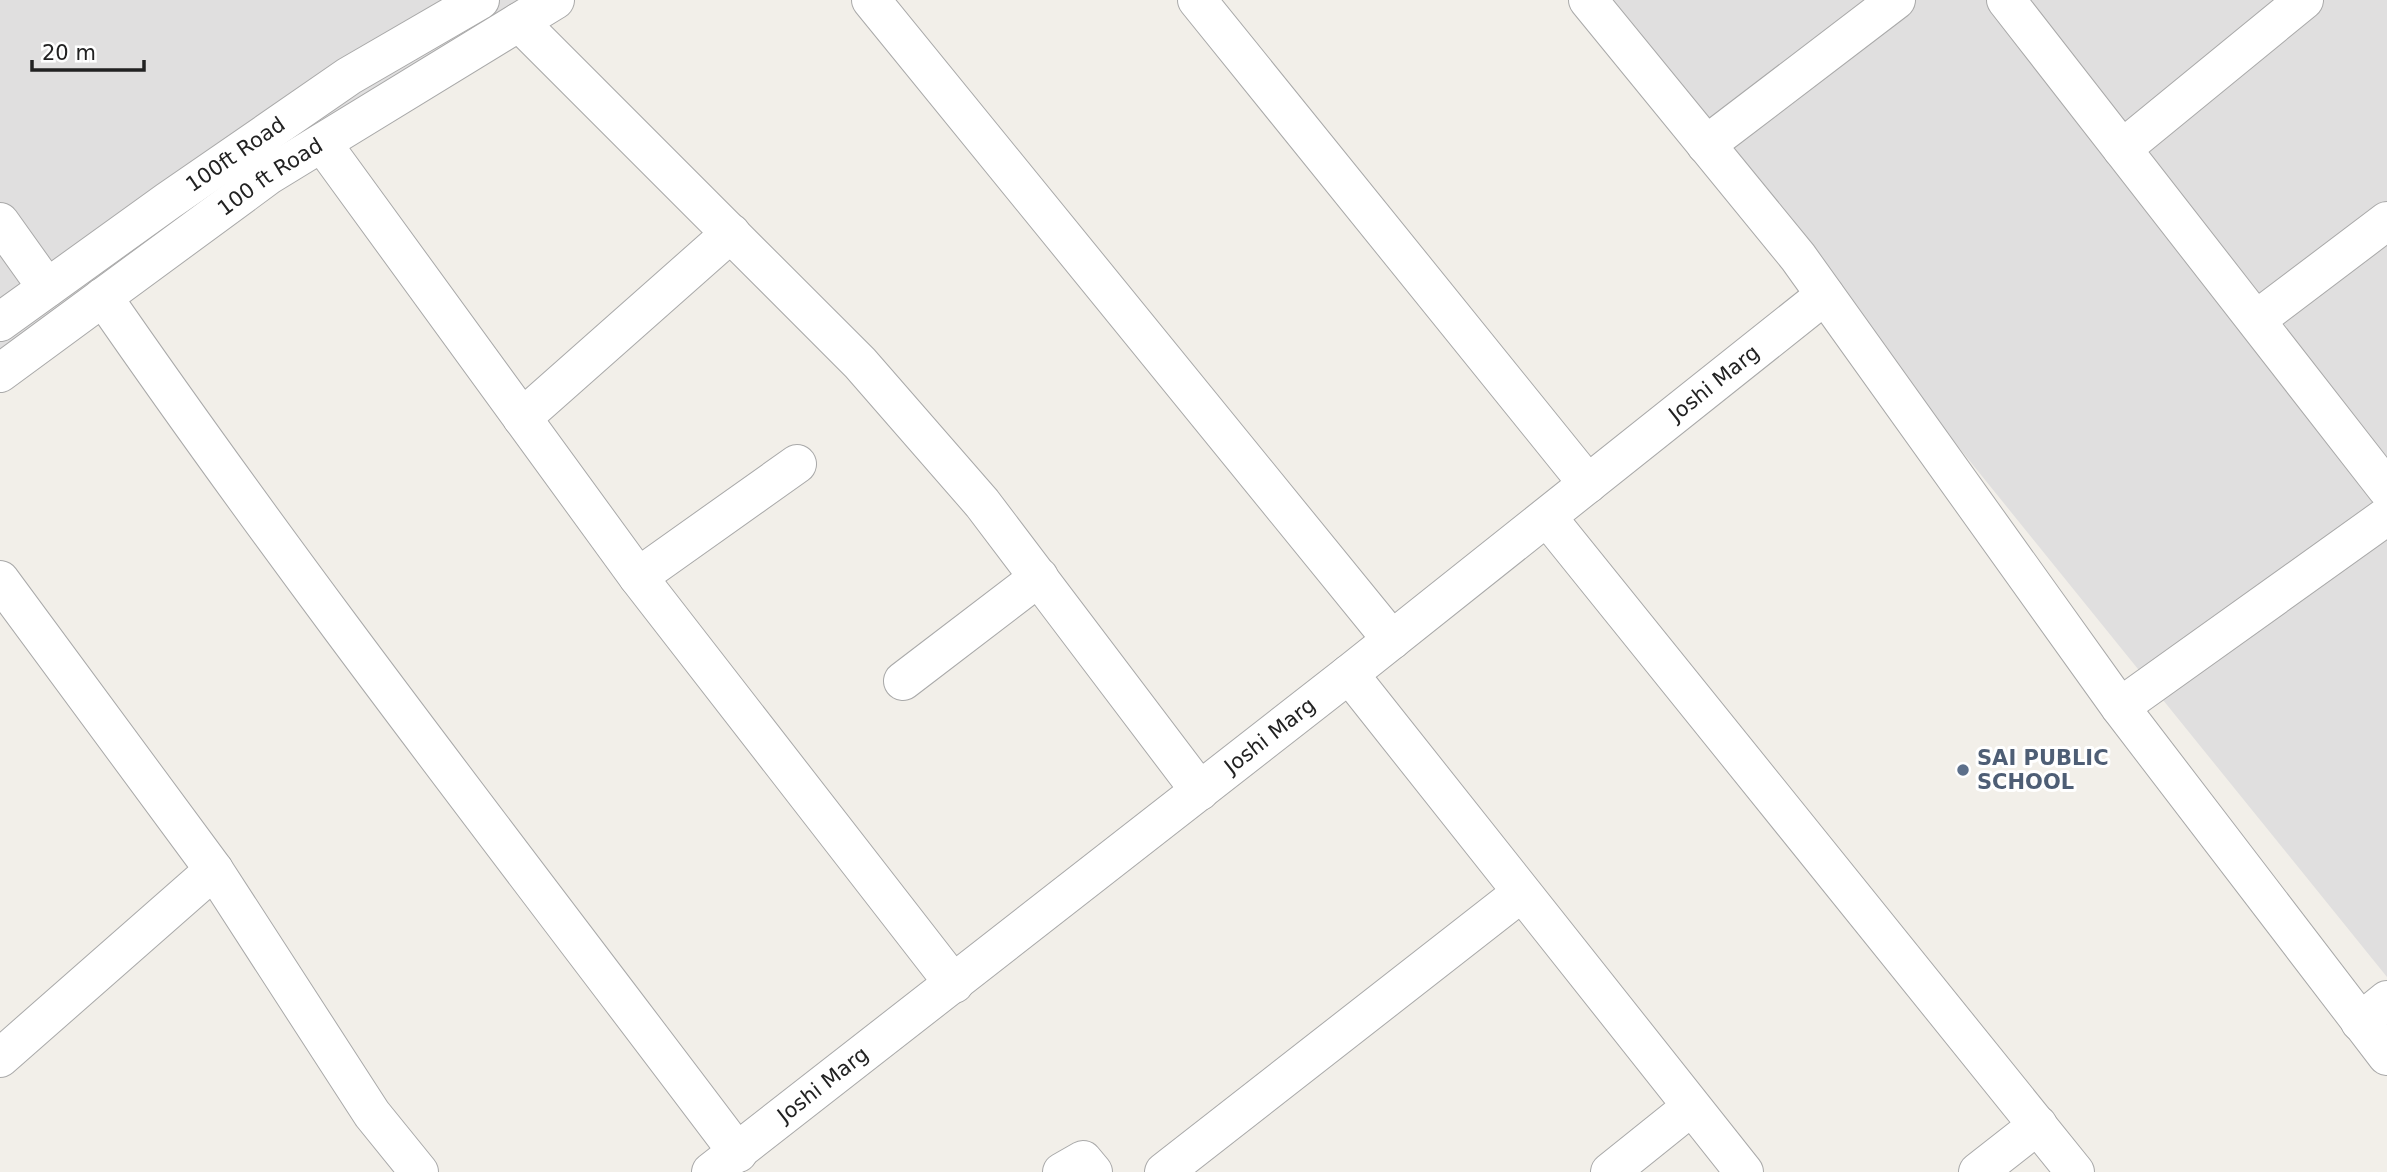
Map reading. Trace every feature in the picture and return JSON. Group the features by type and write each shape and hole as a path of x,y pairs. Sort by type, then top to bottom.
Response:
{"street":[{"name":"100ft Road","path":"0,322 167,201 349,76 480,0"},
{"name":"100 ft Road","path":"0,373 269,175 555,0"},
{"path":"870,0 1392,640"},
{"path":"1197,0 1588,484"},
{"path":"1588,0 1798,257 2120,707 2373,1011 2387,1056"},
{"path":"1706,145 1896,0"},
{"path":"2006,0 2387,489"},
{"path":"2122,149 2304,0"},
{"path":"519,22 860,363 982,503 1200,792"},
{"path":"322,143 638,577 954,984"},
{"path":"2256,320 2387,221"},
{"path":"0,222 47,288"},
{"path":"522,418 731,233"},
{"name":"Joshi Marg","path":"724,1162 1200,792 1825,295"},
{"path":"103,297 372,668 724,1162"},
{"path":"638,577 797,464"},
{"path":"2120,707 2387,516"},
{"path":"1547,517 2076,1172"},
{"path":"903,681 1039,577"},
{"path":"0,580 215,870 372,1114 419,1172"},
{"path":"1349,674 1744,1172"},
{"path":"0,1058 215,870"},
{"path":"1164,1172 1521,892"},
{"path":"1610,1172 1691,1107"},
{"path":"1978,1172 2038,1125"},
{"path":"1062,1172 1083,1160 1093,1172"}],"shaded area":[{"path":"0,0 537,0 0,358"},
{"path":"1597,0 2387,0 2387,977"}],"place":[{"name":"SAI PUBLIC SCHOOL","path":"1963,770"}]}
